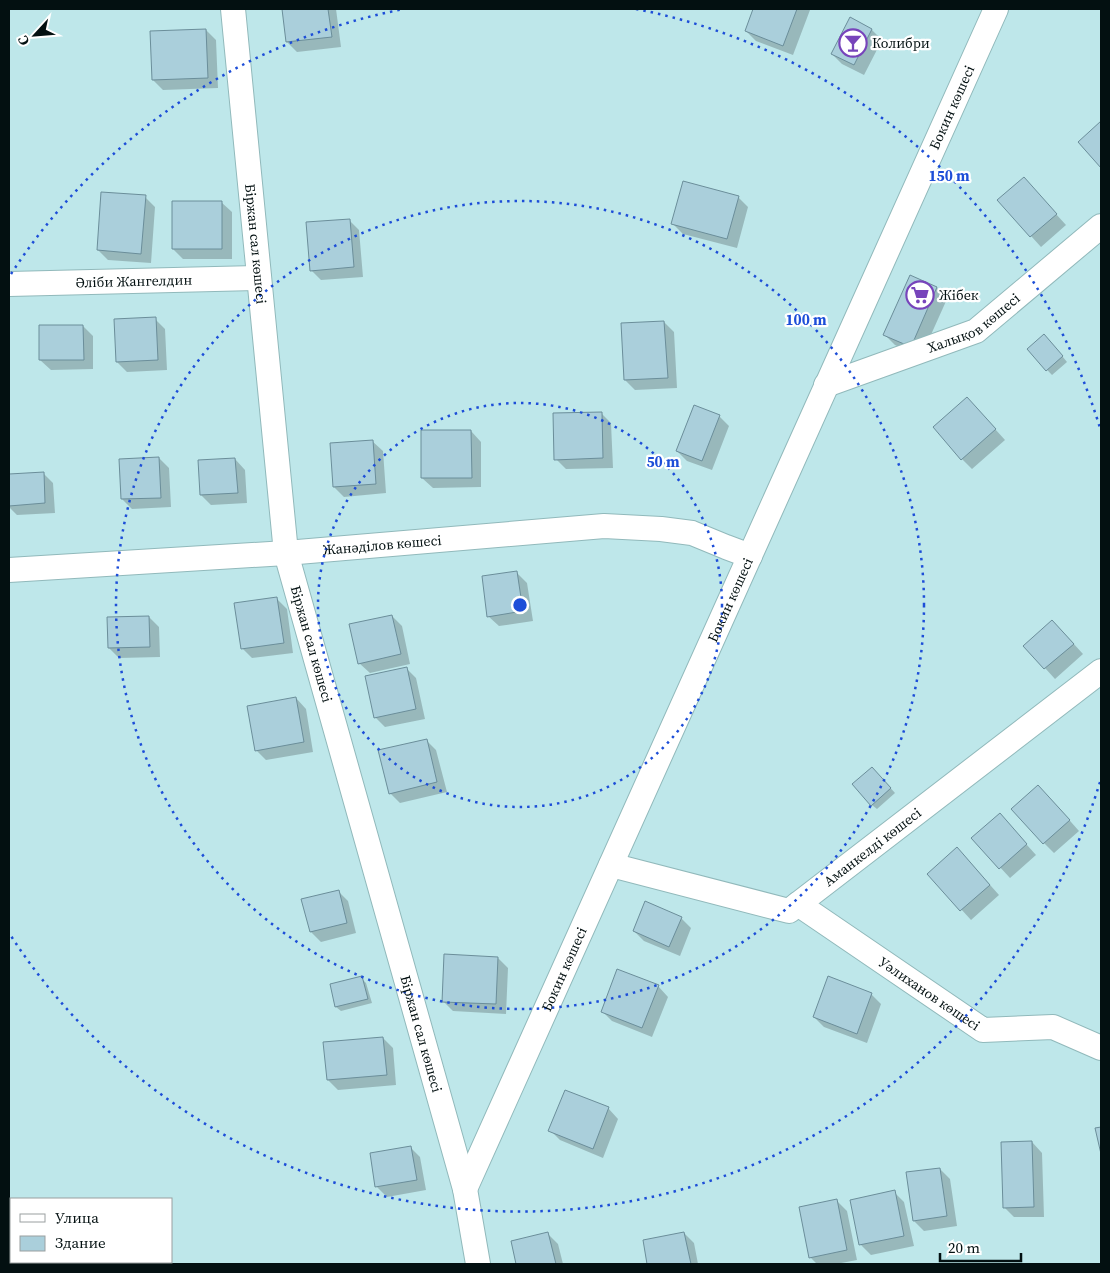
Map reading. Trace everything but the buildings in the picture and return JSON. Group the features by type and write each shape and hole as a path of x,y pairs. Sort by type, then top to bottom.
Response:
{"street":[{"name":"Біржан сал көшесі","path":"234,9 286,553 465,1190 478,1264"},
{"name":"Бокин көшесі","path":"465,1190 996,9"},
{"name":"Халықов көшесі","path":"826,385 976,331 1101,226"},
{"name":"Әліби Жангелдин","path":"9,284 260,278"},
{"name":"Жанәділов көшесі","path":"9,570 286,553 604,526 661,529 692,533 750,556"},
{"name":"Аманкелді көшесі","path":"611,865 789,911 1101,671"},
{"name":"Уәлиханов көшесі","path":"798,904 983,1030 1053,1027 1101,1048"}],"place":[{"name":"Колибри","path":"853,43"},
{"name":"Жібек","path":"920,295"}]}
